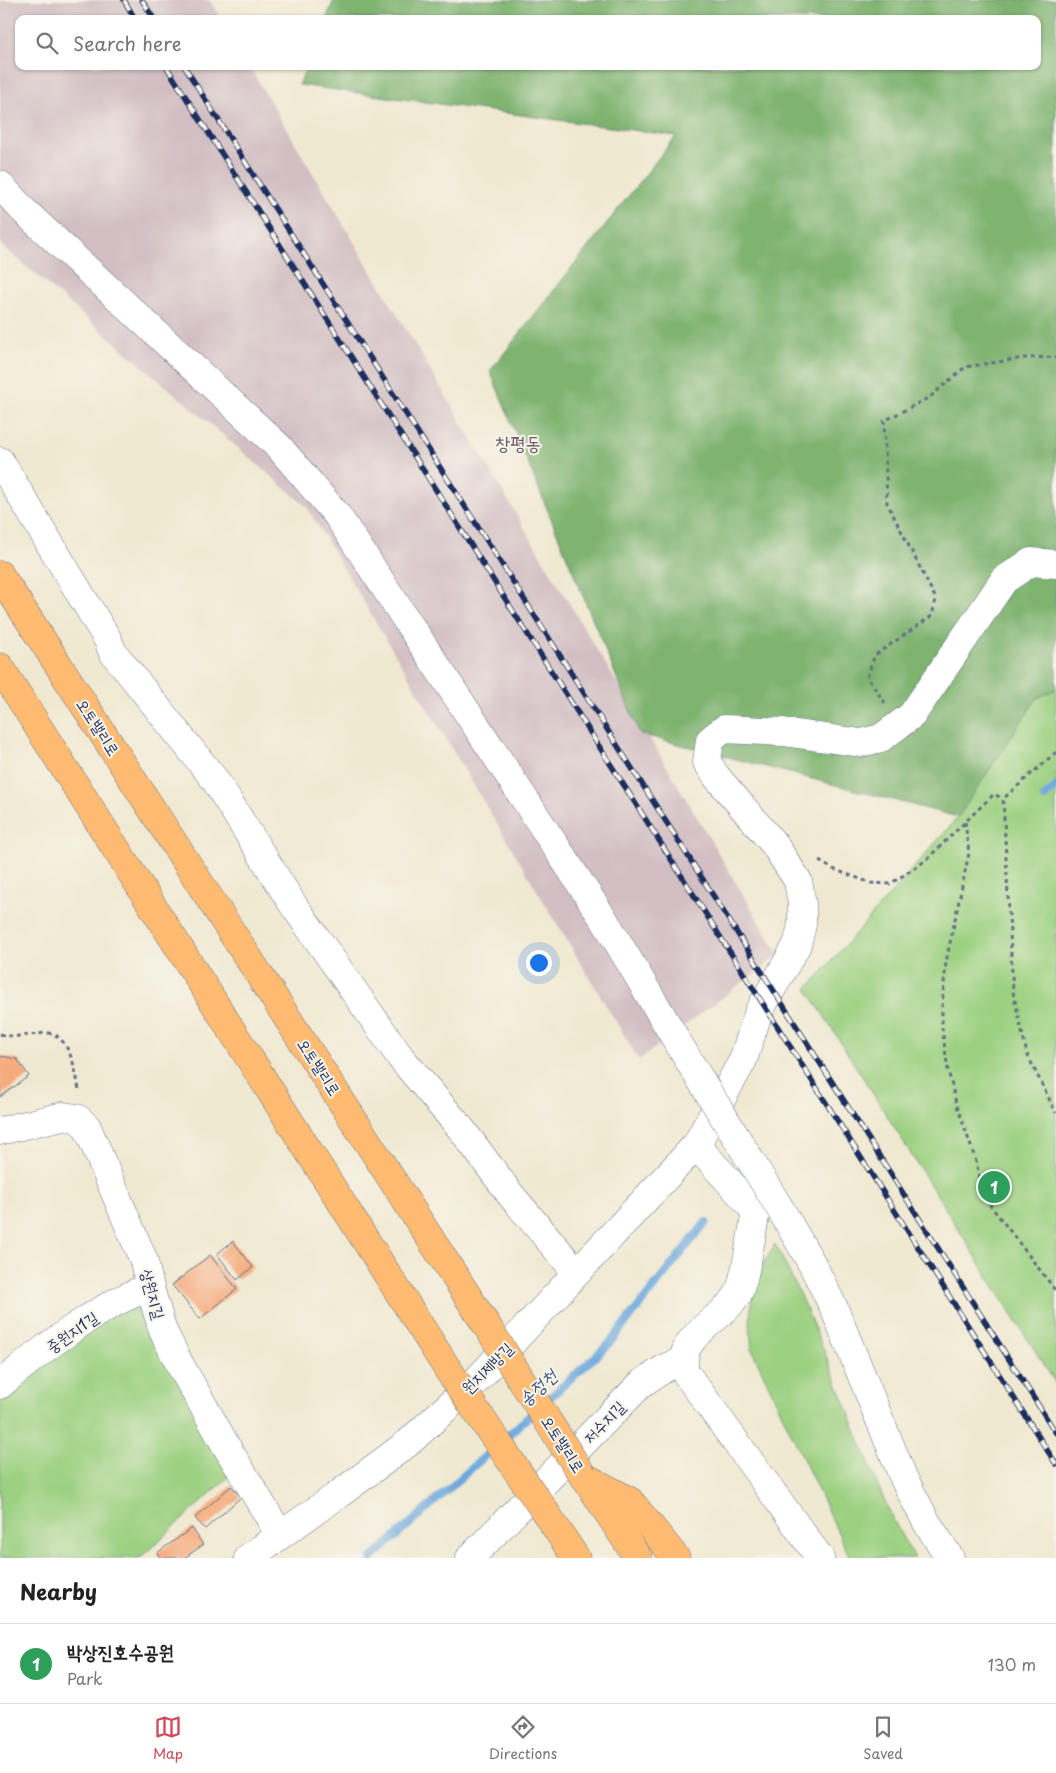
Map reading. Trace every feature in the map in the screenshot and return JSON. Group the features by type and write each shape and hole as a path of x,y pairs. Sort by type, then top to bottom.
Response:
{"highway":[{"name":"오토밸리로","path":"3,579 638,1558"},
{"path":"0,667 447,1368 571,1552"},
{"path":"584,1476 630,1501 676,1558"}],"street":[{"path":"0,185 24,211 279,447 336,514 605,921 781,1210 812,1264 834,1308 904,1479 927,1522 950,1558"},
{"path":"0,462 108,640 112,652 214,780 292,903 354,993 401,1058 463,1131 510,1194 576,1273"},
{"name":"원지제방길","path":"248,1558 335,1497 408,1442 477,1380 696,1145 743,1060 759,1011 797,945 802,925 802,904 798,881 774,844 716,776 707,762 710,740 724,729 783,732 861,743 881,738 912,715 1004,580 1031,562 1056,564"},
{"path":"0,1131 63,1116 77,1118"},
{"name":"상원지길","path":"77,1118 87,1127 144,1261 150,1288 164,1331 179,1363 280,1534"},
{"path":"696,1145 752,1207 755,1217 737,1296 692,1340 684,1353 682,1361 685,1372 820,1558"},
{"name":"중원지1길","path":"0,1386 20,1368 119,1300 150,1288"},
{"name":"저수지길","path":"470,1558 642,1383 653,1374 682,1361"}],"path":[{"path":"912,715 888,706 867,677 875,655 932,616 936,599 887,503 884,421 930,397 965,367 1024,358 1056,357"},
{"path":"1003,799 1056,752"},
{"path":"818,861 833,869 870,883 890,884 925,861 994,794 1003,799"},
{"path":"1003,799 1012,992 1027,1054 1056,1112"},
{"path":"965,822 969,853 946,962 942,1006 942,1028 948,1070 956,1103 975,1158 984,1197 1056,1291"},
{"path":"0,1034 16,1038 48,1033 56,1035 64,1043 75,1066 78,1078 80,1105 77,1118"}],"shaded area":[{"path":"0,0 209,0 218,15 15,15 15,70 251,70 779,955 639,1060 306,506 0,244"}],"green space":[{"path":"334,0 1056,0 1056,689 1037,698 958,817 640,734 490,371 676,136 299,85 305,70 1041,70 1041,15 328,15"},
{"path":"1056,689 1056,1384 807,989 958,817 1037,698"},
{"path":"775,1244 809,1316 884,1501 915,1558 850,1558 752,1350 750,1320 753,1295 761,1271"},
{"path":"137,1297 234,1472 140,1558 0,1558 0,1391"}],"building":[{"path":"0,1056 17,1059 29,1076 0,1097"},
{"path":"233,1241 253,1267 237,1280 217,1254"},
{"path":"210,1255 237,1289 200,1319 172,1285"},
{"path":"231,1486 241,1497 205,1529 195,1518"},
{"path":"192,1528 203,1545 184,1558 161,1558 157,1553"}],"waterway":[{"name":"송정천","path":"1044,798 1056,786"},
{"name":"송정천","path":"372,1558 608,1345 706,1222"}],"railway":[{"path":"124,0 133,15"},
{"path":"142,0 151,15"},
{"path":"169,70 1056,1464"},
{"path":"187,70 1056,1433"}],"place":[{"name":"박상진호수공원","path":"994,1187"}],"district":[{"name":"창평동","path":"518,443"}]}
